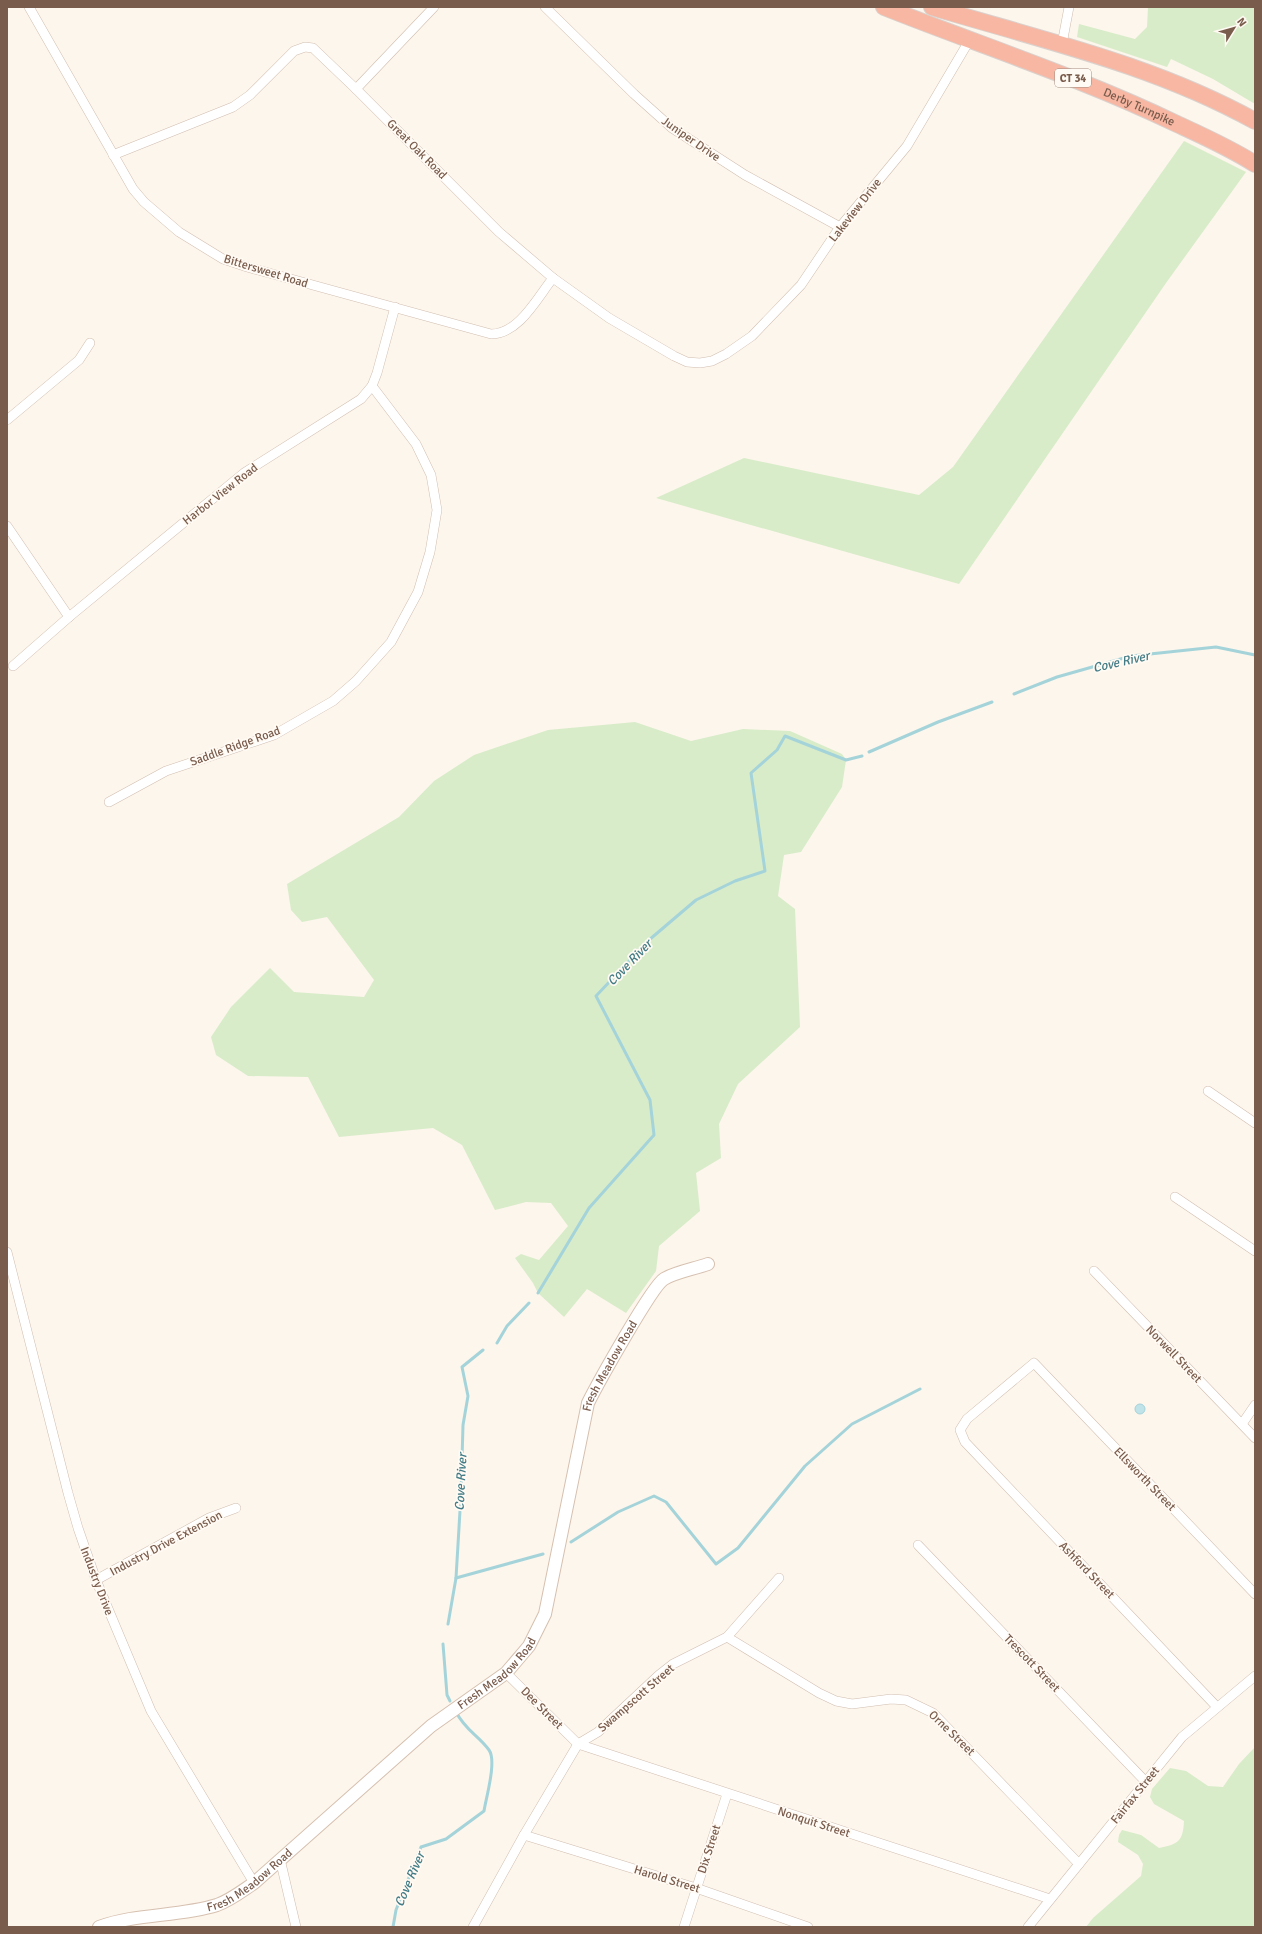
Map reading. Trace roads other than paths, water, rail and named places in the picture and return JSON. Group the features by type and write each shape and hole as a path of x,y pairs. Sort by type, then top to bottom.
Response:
{"highway":[{"name":"Derby Turnpike","path":"884,7 968,41 1064,74 1142,107 1235,151 1255,164"},
{"name":"CT 34","path":"932,7 1062,44 1154,74 1222,103 1255,121"}],"street":[{"name":"Bittersweet Road","path":"29,7 133,189 144,202 174,228 207,251 248,267 482,332 498,334 508,330 521,319 553,278"},
{"path":"356,89 434,7"},
{"name":"Juniper Drive","path":"545,7 634,94 672,128 745,175 840,227"},
{"path":"1062,44 1069,7"},
{"name":"Lakeview Drive","path":"717,359 738,347 764,324 801,284 840,227 907,146 968,41"},
{"name":"Great Oak Road","path":"113,155 233,107 250,95 291,54 301,48 309,47 316,50 499,232 553,278 609,318 680,360 700,363 717,359"},
{"name":"Harbor View Road","path":"13,666 244,473 361,398 372,386 377,373 395,307"},
{"path":"7,420 79,360 90,343"},
{"name":"Saddle Ridge Road","path":"109,802 166,771 274,735 333,701 356,681 391,642 418,592 430,552 437,510 431,475 416,444 372,386"},
{"path":"7,526 70,617"},
{"path":"1208,1091 1255,1123"},
{"path":"1174,1197 1255,1251"},
{"name":"Industry Drive","path":"7,1252 70,1500 96,1580 151,1711 254,1882"},
{"name":"Fresh Meadow Road","path":"99,1927 115,1921 201,1909 232,1898 254,1882 431,1726 506,1673 529,1646 544,1614 588,1403 650,1296 663,1279 708,1264"},
{"name":"Norwell Street","path":"1094,1271 1255,1438"},
{"name":"Ashford Street","path":"1034,1363 967,1419 960,1430 965,1442 1217,1707"},
{"name":"Ellsworth Street","path":"1034,1363 1255,1594"},
{"path":"1242,1424 1255,1405"},
{"name":"Industry Drive Extension","path":"96,1580 209,1518 236,1508"},
{"name":"Trescott Street","path":"918,1545 1146,1782"},
{"name":"Swampscott Street","path":"473,1927 524,1835 578,1744 598,1732 659,1675 673,1664 727,1637 779,1578"},
{"name":"Orne Street","path":"727,1637 819,1693 836,1701 852,1704 891,1699 906,1700 933,1713 1079,1864"},
{"name":"Dee Street","path":"506,1673 578,1744"},
{"name":"Fairfax Street","path":"1028,1927 1182,1737 1255,1676"},
{"name":"Nonquit Street","path":"578,1744 1050,1899"},
{"name":"Dix Street","path":"684,1927 727,1794"},
{"name":"Harold Street","path":"524,1835 696,1888 808,1927"},
{"path":"280,1859 296,1927"}],"water":[{"path":"1138,1404 1142,1404 1144,1405 1144,1413 1138,1414 1135,1411 1135,1407"}],"waterway":[{"name":"Cove River","path":"1014,694 1057,677 1131,656 1216,647 1255,655"},
{"name":"Cove River","path":"869,752 938,722 992,702"},
{"name":"Cove River","path":"538,1293 589,1208 654,1135 650,1100 596,996 649,940 696,900 735,881 765,871 751,773 777,750 785,736 846,760 862,756"},
{"name":"Cove River","path":"497,1343 507,1326 529,1303"},
{"name":"Cove River","path":"448,1624 456,1578 463,1425 468,1396 462,1367 483,1350"},
{"path":"571,1542 618,1512 654,1496 666,1502 716,1564 738,1548 805,1466 852,1424 920,1389"},
{"path":"456,1578 543,1554"},
{"name":"Cove River","path":"443,1644 447,1695 450,1701"},
{"name":"Cove River","path":"393,1927 396,1910 421,1847 446,1839 484,1811 489,1789 492,1762 491,1755 485,1745 464,1724 456,1712"}]}
